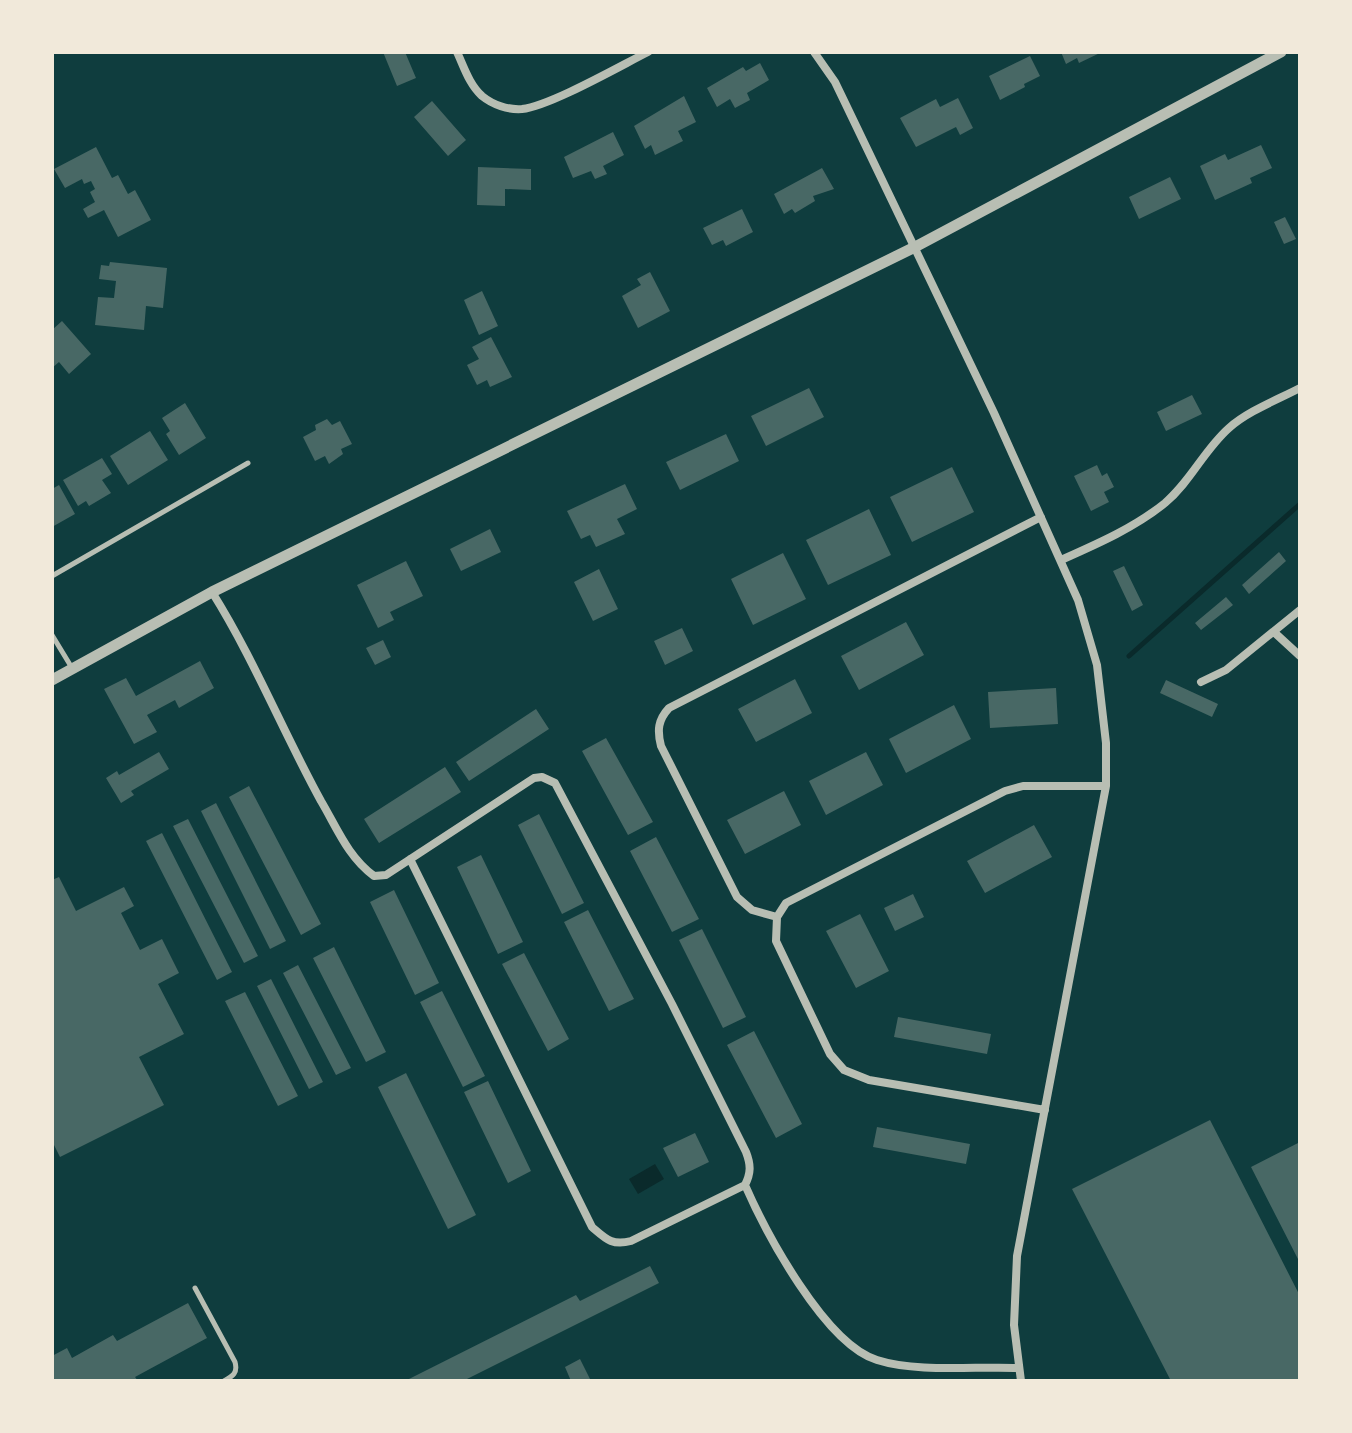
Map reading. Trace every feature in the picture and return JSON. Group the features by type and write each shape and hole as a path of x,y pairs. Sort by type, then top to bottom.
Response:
{"street":[{"path":"457,52 474,87 482,96 492,103 513,109 544,103 648,52"},
{"path":"814,52 842,96 1061,560 1078,600 1097,665 1106,743 1106,786 1017,1256 1014,1325 1021,1381"},
{"path":"52,680 212,592 915,247 1281,52"},
{"path":"1061,560 1125,530 1165,503 1190,478 1210,448 1231,426 1300,388"},
{"path":"777,917 752,910 737,897 661,746 661,717 669,708 1041,517"},
{"path":"212,592 230,620 309,779 353,857 374,876 386,875 410,859 534,778 542,777 555,783 746,1152 750,1174 745,1185 631,1241 618,1244 608,1241 592,1227 410,859"},
{"path":"1201,682 1226,670 1300,610"},
{"path":"1275,633 1300,656"},
{"path":"1045,1110 869,1080 844,1070 830,1054 776,941 777,917 786,903 1005,791 1023,786 1106,786"},
{"path":"745,1185 762,1223 805,1291 850,1346 876,1360 921,1366 1019,1368"}],"lane":[{"path":"52,576 248,463"},
{"path":"52,635 72,668"},
{"path":"195,1288 237,1368 234,1376 224,1381"}],"water":[{"path":"655,1164 664,1179 638,1194 629,1179"}],"building":[{"path":"383,52 405,52 416,78 397,86"},
{"path":"1061,52 1102,52 1079,63 1077,58 1066,64"},
{"path":"1030,56 1040,76 1000,100 989,76"},
{"path":"760,63 769,80 747,93 750,100 735,108 730,99 717,107 707,88 743,67 746,71"},
{"path":"684,96 696,122 678,131 683,141 655,155 651,145 645,149 634,126"},
{"path":"958,98 973,128 960,135 956,127 916,147 900,118 936,99 940,107"},
{"path":"432,101 466,140 448,156 414,117"},
{"path":"613,132 624,155 603,166 607,174 595,179 591,171 573,178 564,157"},
{"path":"1261,145 1272,168 1250,178 1252,183 1215,200 1200,166 1225,154 1228,160"},
{"path":"96,147 112,178 118,175 128,194 135,190 151,220 118,237 104,210 88,218 83,209 95,202 90,192 95,189 91,181 84,184 82,179 65,188 54,169"},
{"path":"478,167 531,169 531,190 505,189 505,206 477,205"},
{"path":"822,168 834,189 813,196 815,201 795,213 792,209 784,214 774,194"},
{"path":"1170,177 1181,199 1139,219 1129,197"},
{"path":"742,209 753,232 726,246 723,240 712,245 703,228"},
{"path":"1285,217 1296,239 1284,244 1274,222"},
{"path":"110,262 167,268 163,308 146,306 144,330 95,325 98,297 114,298 116,281 99,279 101,265 109,266"},
{"path":"650,272 670,311 638,328 622,296 641,285 637,279"},
{"path":"482,291 498,326 479,335 464,300"},
{"path":"62,321 91,354 69,374 59,362 52,368 52,330"},
{"path":"491,337 512,377 490,387 487,380 477,385 467,365 479,359 472,347"},
{"path":"809,388 824,417 766,446 751,416"},
{"path":"1192,395 1202,414 1166,431 1157,412"},
{"path":"185,403 206,438 179,455 166,434 170,431 162,418"},
{"path":"327,419 332,425 340,421 352,444 341,449 343,454 329,464 325,456 315,461 303,437"},
{"path":"150,431 168,460 128,485 110,456"},
{"path":"726,434 739,461 680,490 666,462"},
{"path":"102,458 112,474 102,480 111,493 89,506 86,501 78,506 63,480"},
{"path":"1097,465 1102,476 1107,473 1114,487 1104,492 1109,502 1091,511 1074,476"},
{"path":"952,467 974,512 912,542 890,497"},
{"path":"625,484 637,509 617,519 625,534 596,547 590,535 581,539 567,511"},
{"path":"59,485 75,514 52,527 52,489"},
{"path":"869,509 891,555 828,585 806,540"},
{"path":"490,529 501,552 461,571 450,549"},
{"path":"1279,552 1286,561 1249,594 1242,585"},
{"path":"783,553 806,599 753,625 731,579"},
{"path":"406,561 423,596 390,612 394,620 378,628 357,585"},
{"path":"1124,566 1143,605 1132,611 1113,571"},
{"path":"599,569 618,609 593,621 574,582"},
{"path":"1226,597 1233,605 1201,630 1195,623"},
{"path":"906,622 924,655 859,690 841,656"},
{"path":"682,628 693,651 665,665 654,641"},
{"path":"383,640 391,657 375,665 366,648"},
{"path":"200,661 214,688 179,708 175,700 147,715 157,732 134,744 104,689 126,678 136,696"},
{"path":"795,679 812,713 756,742 738,709"},
{"path":"1166,680 1218,704 1212,717 1160,693"},
{"path":"1056,688 1058,724 990,728 988,692"},
{"path":"954,705 971,739 906,773 889,739"},
{"path":"536,709 549,729 469,781 456,762"},
{"path":"606,738 653,822 628,835 582,751"},
{"path":"159,752 169,769 131,791 134,795 121,803 106,778 117,771 119,775"},
{"path":"866,752 883,785 826,815 809,781"},
{"path":"445,767 461,792 379,843 364,819"},
{"path":"249,786 321,924 301,935 229,797"},
{"path":"784,791 801,825 745,854 727,820"},
{"path":"216,803 286,941 270,949 201,811"},
{"path":"539,814 584,903 562,914 518,825"},
{"path":"188,819 258,956 244,963 173,826"},
{"path":"1034,825 1052,857 985,893 967,861"},
{"path":"162,833 232,972 217,980 146,841"},
{"path":"656,837 699,919 672,932 630,851"},
{"path":"481,855 523,942 498,954 457,867"},
{"path":"59,877 76,911 124,887 134,906 121,913 140,950 162,939 179,973 158,984 184,1034 139,1057 164,1105 60,1157 52,1141 52,880"},
{"path":"394,890 439,983 415,995 370,902"},
{"path":"913,894 924,917 895,931 884,908"},
{"path":"588,910 634,999 609,1011 564,922"},
{"path":"860,914 889,971 856,988 826,931"},
{"path":"702,929 746,1017 723,1028 679,940"},
{"path":"334,947 386,1052 366,1062 313,958"},
{"path":"524,953 569,1039 548,1051 502,964"},
{"path":"298,965 351,1068 336,1075 283,973"},
{"path":"271,979 323,1082 309,1089 257,986"},
{"path":"442,991 485,1076 463,1087 420,1002"},
{"path":"245,992 298,1096 278,1106 225,1001"},
{"path":"898,1017 991,1034 987,1054 894,1037"},
{"path":"754,1031 802,1124 776,1138 727,1045"},
{"path":"406,1073 476,1215 448,1229 378,1087"},
{"path":"488,1081 531,1171 508,1183 464,1092"},
{"path":"1210,1120 1300,1296 1300,1381 1171,1381 1072,1189"},
{"path":"877,1127 970,1144 966,1164 873,1147"},
{"path":"695,1133 709,1162 678,1177 663,1148"},
{"path":"1300,1142 1300,1263 1251,1167"},
{"path":"650,1266 659,1283 463,1381 405,1381 576,1295 580,1301"},
{"path":"188,1303 207,1338 135,1377 138,1381 52,1381 52,1356 67,1348 72,1358 113,1335 117,1341"},
{"path":"580,1359 591,1381 571,1381 565,1367"}],"waterway":[{"path":"1129,656 1300,504"}]}
